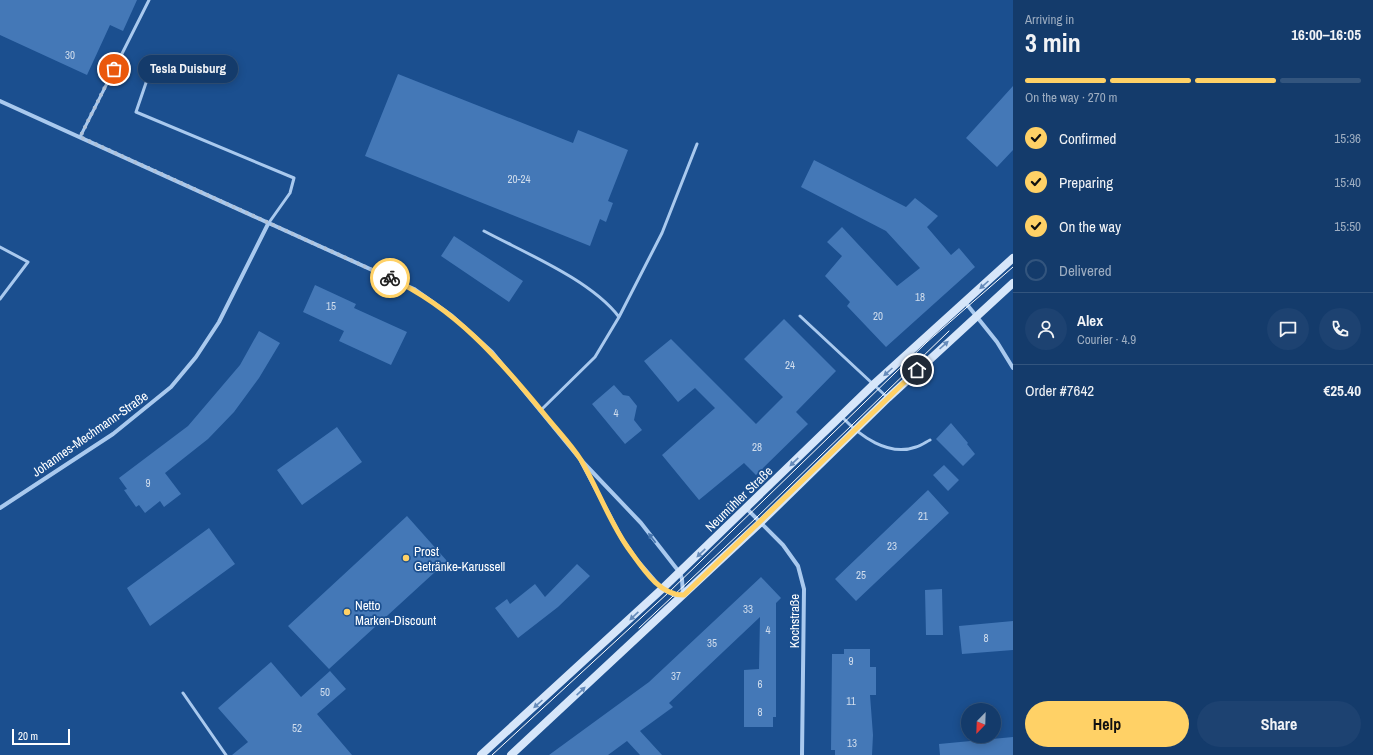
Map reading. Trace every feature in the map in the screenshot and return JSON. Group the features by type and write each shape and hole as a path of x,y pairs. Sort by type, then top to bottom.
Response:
{"main road":[{"name":"Neumühler Straße","path":"481,755 680,573 874,384 1013,258"},
{"path":"511,755 684,595 760,523 854,430 1013,283"}],"street":[{"path":"0,101 421,294 452,316 492,352 580,459 641,523 680,573 684,595 674,595 662,589 636,559 622,539 580,459"},
{"name":"Johannes-Mechmann-Straße","path":"0,508 113,434 171,387 196,357 219,322 268,224"},
{"path":"965,302 997,342 1013,368"},
{"name":"Kochstraße","path":"746,508 783,545 798,566 804,589 802,755"}],"lane":[{"path":"80,137 148,0"},
{"path":"148,76 136,112 294,178 290,193 268,224"},
{"path":"541,410 595,357 619,317 662,233 697,144"},
{"path":"484,231 572,278 610,306 619,317"},
{"path":"0,247 28,262 0,299"},
{"path":"800,316 888,398"},
{"path":"841,416 854,430 873,442 885,447 901,449 916,448 930,440"},
{"path":"183,693 226,755"}],"building":[{"path":"0,0 137,0 123,31 110,25 87,75 0,35"},
{"path":"398,74 573,143 578,130 628,150 608,201 613,203 606,222 600,219 590,246 365,156"},
{"path":"1013,86 1013,150 997,167 966,138"},
{"path":"814,160 906,207 915,198 938,216 927,227 951,255 959,248 975,267 886,347 847,306 850,302 825,276 842,256 827,242 842,227 897,286 920,268 886,231 801,187"},
{"path":"454,236 523,281 509,302 441,256"},
{"path":"315,285 356,304 354,308 407,332 391,365 339,341 344,331 303,312"},
{"path":"784,319 836,371 796,412 808,424 756,475 744,463 699,500 662,455 715,408 695,388 678,402 644,361 671,339 756,424 783,397 744,359"},
{"path":"259,331 280,343 259,378 234,412 208,439 165,473 181,494 164,507 160,501 145,513 139,505 136,507 124,490 127,489 119,478 188,426 240,365"},
{"path":"614,385 623,395 629,396 637,406 634,420 642,430 625,444 592,404"},
{"path":"951,423 975,454 963,466 936,439"},
{"path":"337,427 362,462 302,505 277,470"},
{"path":"944,465 959,480 948,491 933,475"},
{"path":"928,490 949,513 856,601 835,579"},
{"name":"Netto Marken-Discount","path":"407,516 447,561 329,669 288,626"},
{"path":"209,528 235,564 150,626 127,588"},
{"path":"577,564 590,576 558,607 518,638 495,608 507,599 510,604 535,584 545,597"},
{"path":"761,577 781,598 776,603 776,717 773,717 773,727 744,727 744,670 759,669 760,617 669,703 673,707 640,731 662,755 640,755 627,741 608,755 549,755 649,682"},
{"path":"942,589 943,635 926,635 925,590"},
{"path":"1013,621 1013,650 962,654 959,626"},
{"path":"844,649 870,649 870,667 876,667 876,695 870,695 873,735 872,755 835,755 835,750 831,750 832,654 844,654"},
{"path":"271,662 301,697 330,671 346,689 317,714 352,755 232,755 248,742 218,708"},
{"path":"1013,737 1013,755 940,755 939,744 961,742 1001,743 1001,738"}],"tram line":[{"path":"492,755 668,593 927,342 1013,267"},
{"path":"639,628 756,518 949,331"}],"way so far":[{"path":"114,69 80,137 268,224 390,278"}],"place":[{"name":"Tesla Duisburg","path":"114,69"},
{"name":"Prost Getränke-Karussell","path":"406,558"},
{"name":"Netto Marken-Discount","path":"347,612"}],"route":[{"path":"390,278 414,290 452,316 492,352 580,459 622,539 636,559 662,589 674,595 684,595 917,370"}]}
